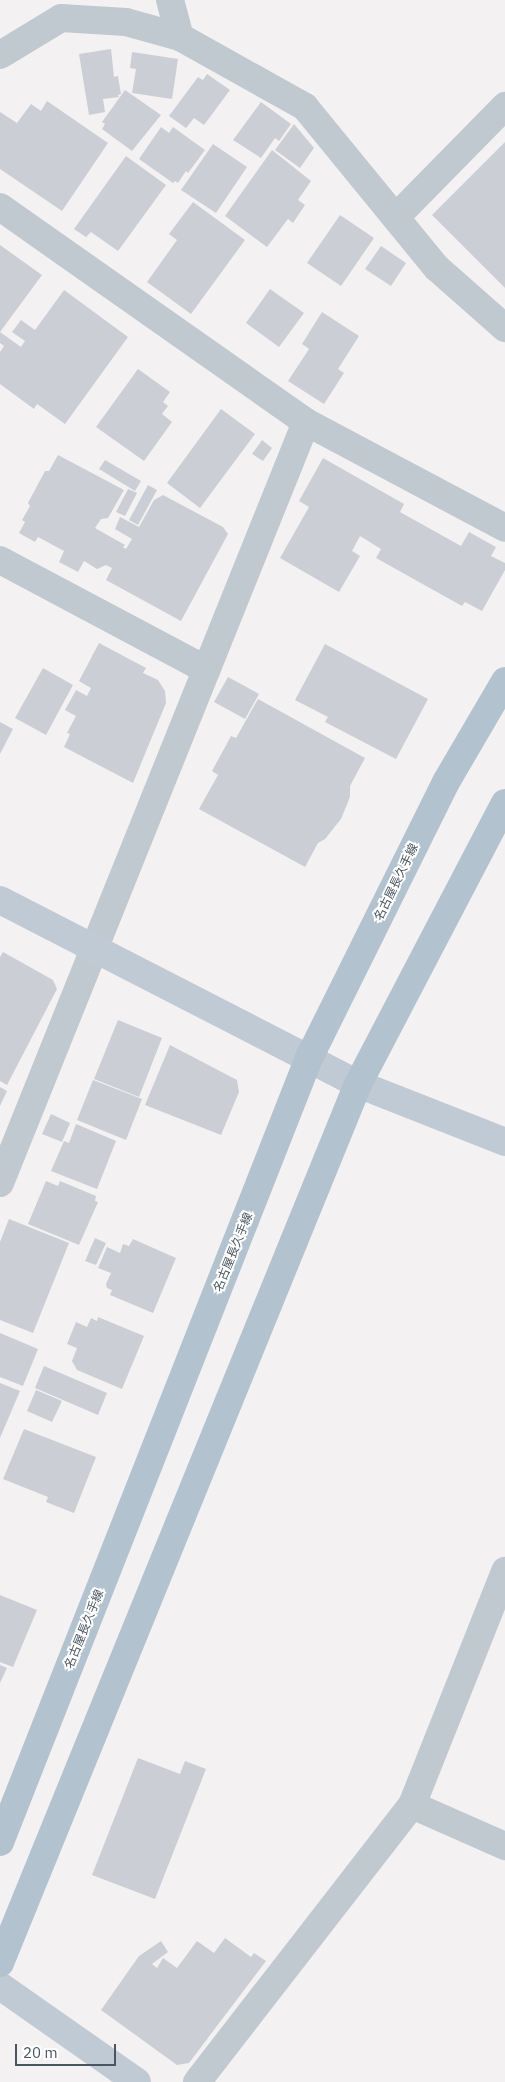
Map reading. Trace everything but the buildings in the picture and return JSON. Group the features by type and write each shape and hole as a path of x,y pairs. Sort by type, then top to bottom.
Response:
{"main road":[{"name":"名古屋長久手線","path":"0,1842 309,1058 446,782 505,681"},
{"path":"0,1963 358,1084 505,803"}],"street":[{"path":"170,0 180,37"},
{"path":"0,55 61,18 126,22 180,37 305,107 437,268 505,328"},
{"path":"396,217 505,106"},
{"path":"0,208 306,422 505,528"},
{"path":"0,1182 306,422"},
{"path":"0,560 206,670"},
{"path":"0,900 94,950 358,1084 505,1142"},
{"path":"197,2082 412,1805 505,1571"},
{"path":"412,1805 505,1846"},
{"path":"0,1986 137,2082"}]}
